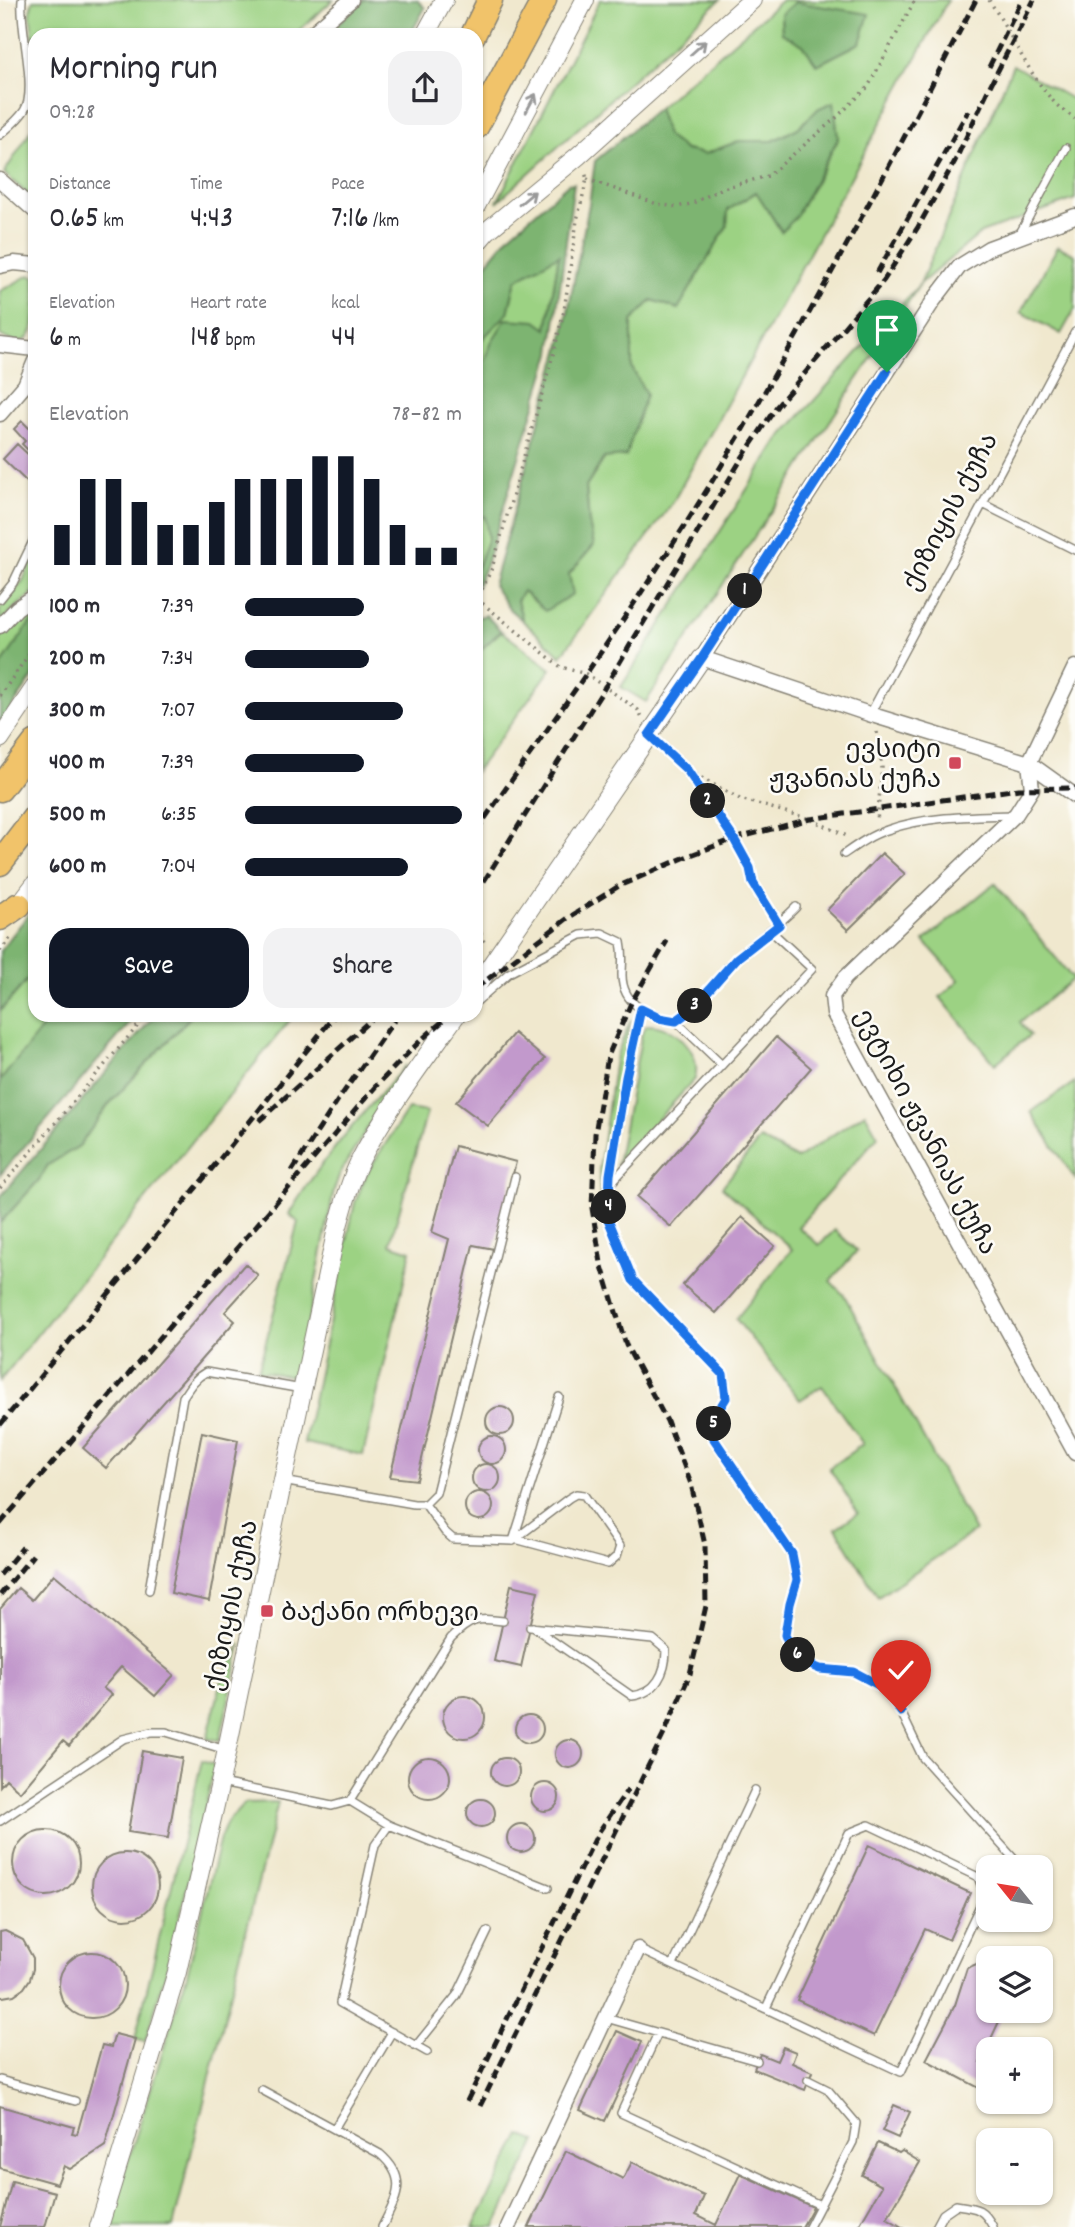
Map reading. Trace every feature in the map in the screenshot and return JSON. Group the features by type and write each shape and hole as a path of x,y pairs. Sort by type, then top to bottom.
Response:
{"highway":[{"path":"476,28 490,0"},
{"path":"483,114 544,0"},
{"path":"0,789 28,752"},
{"path":"0,863 28,826"}],"street":[{"path":"318,28 351,0"},
{"path":"429,28 444,0"},
{"path":"483,193 585,0"},
{"path":"483,236 579,156 752,0"},
{"path":"0,180 28,205"},
{"path":"483,977 702,658 933,300 960,266 989,248 1075,216"},
{"path":"0,266 14,263 28,264"},
{"path":"0,345 28,348"},
{"path":"0,414 25,386 28,378"},
{"path":"0,626 28,601"},
{"path":"702,658 874,716 1028,763 1075,796"},
{"path":"1028,763 1075,667"},
{"path":"0,739 28,697"},
{"name":"ევტიხი ჟვანიას ქუჩა","path":"1028,763 1032,789 1016,814 845,978 832,996 834,1014 1075,1453"},
{"path":"0,930 10,911 28,892"},
{"name":"ქიზიყის ქუჩა","path":"99,2227 177,1972 346,1196 364,1152 451,1022"},
{"path":"508,2227 638,1948"}],"lane":[{"path":"22,0 20,14 28,78"},
{"path":"0,135 23,113 28,104"},
{"path":"1017,237 1066,148"},
{"name":"ქიზიყის ქუჩა","path":"874,716 1075,332"},
{"path":"984,504 1075,551"},
{"path":"0,599 16,577 28,552"},
{"path":"844,854 887,830 948,817 1016,814"},
{"path":"676,1021 691,1010 737,958 779,925 796,907"},
{"path":"609,1185 812,969 771,931"},
{"path":"483,996 509,973 581,934 602,933 621,942 625,959 622,976 626,995 631,1003 659,1018 676,1021 722,1065"},
{"path":"641,1009 626,1077 609,1185 608,1219 633,1280 723,1374 726,1398 715,1416 714,1439 792,1554 797,1580 785,1635 790,1648 808,1664 820,1669 854,1672 886,1689 901,1712 923,1758 1010,1855"},
{"path":"282,1482 414,1504 425,1504 436,1493 515,1178"},
{"path":"149,1590 183,1397 198,1376 206,1372 302,1389"},
{"path":"514,1540 559,1398"},
{"path":"425,1504 453,1539 514,1540 608,1564 617,1556 620,1546 584,1495 576,1494 514,1540"},
{"path":"220,1783 332,1806 350,1801 451,1638 472,1620 483,1618 503,1621"},
{"path":"532,1627 653,1639 666,1650 666,1664 658,1682 645,1695 632,1696 532,1627"},
{"path":"1,1817 122,1739 151,1732 166,1732 227,1751"},
{"path":"673,1965 755,1790"},
{"path":"350,1801 389,1825 548,1888"},
{"path":"389,1825 376,1845 340,2003 427,2052"},
{"path":"638,1948 673,1965 901,2072 985,1895 978,1877 869,1825 849,1833 765,2008"},
{"path":"416,2046 457,1995 488,1931"},
{"path":"605,2018 757,2060"},
{"path":"334,2129 393,2032"},
{"path":"658,2033 621,2113 820,2205"},
{"path":"0,2080 75,2101"},
{"path":"808,2080 828,2091 856,2123 853,2142 809,2227"},
{"path":"262,2090 380,2154 392,2164 398,2173 399,2186 382,2227"},
{"path":"936,2227 943,2214 957,2205 976,2208 987,2215 993,2227"}],"path":[{"path":"587,178 657,204 676,207 691,204 723,188 768,176 837,117 868,86 915,0"},
{"path":"989,0 1029,68 1055,103 1075,118"},
{"path":"483,586 492,568 564,311 577,220 587,178 579,156"},
{"path":"483,606 561,667 586,674 638,710 649,735 687,770 734,839 750,868 753,883 779,925"},
{"path":"0,696 28,655"},
{"path":"874,716 881,768 877,810 879,834"},
{"path":"687,770 740,799 810,819 860,843"},
{"path":"483,944 499,953"},
{"path":"0,1188 141,1022"}],"green space":[{"path":"33,0 333,0 302,28 32,28 30,11"},
{"path":"364,0 417,0 425,8 414,28 333,28"},
{"path":"600,0 720,0 497,202 587,26"},
{"path":"782,0 948,0 673,502 561,656 523,621 517,601 523,590 536,601 569,574 594,545 586,487 646,395 632,368 631,321 652,300 678,308 727,226 728,210 757,192 781,232 811,191 838,139 834,102 819,108 798,128 773,141 739,141 705,154 685,150 667,136 658,108","holes":["795,2 812,6 860,43 817,65 803,45 782,33 781,14"]},
{"path":"795,2 869,14 860,43 817,65 803,45 782,33 781,14"},
{"path":"1013,65 1075,101 1075,199 981,233 920,284"},
{"path":"834,102 838,139 795,218 782,232 756,192 728,210 727,226 678,309 652,300 632,321 632,368 646,394 626,456 604,458 586,487 594,545 569,574 573,594 545,611 523,591 517,601 523,621 509,609 493,585 563,337 595,161 658,108 667,136 685,150 705,154 739,141 773,141 798,128 819,108"},
{"path":"28,135 28,195 4,173"},
{"path":"574,183 551,353 483,572 483,551 488,538 485,516 483,517 483,361 506,319 536,321 547,329 559,255 516,280 508,313 483,338 483,268 510,235 568,184"},
{"path":"1058,246 1075,255 1075,309 1061,334 1021,312"},
{"path":"559,254 547,330 492,341 483,362 483,338 508,313 516,280"},
{"path":"28,276 28,337 24,341 14,341 0,335 0,291"},
{"path":"920,284 646,702 621,687 779,439"},
{"path":"485,515 488,538 483,551"},
{"path":"28,568 28,597 0,621 0,609 23,581"},
{"path":"28,614 28,626 0,667 0,637"},
{"path":"486,615 501,631 483,648 483,616"},
{"path":"28,626 28,684 0,724 0,667"},
{"path":"501,631 551,669 483,761 483,648"},
{"path":"995,883 1073,979 1020,1022 1030,1035 995,1064 940,997 959,980 924,941"},
{"path":"28,915 28,979 0,1011 0,951"},
{"path":"28,979 28,1022 58,1022 43,1028 0,1081 0,1011"},
{"path":"631,1019 608,1151 601,1221 599,1171 615,1059"},
{"path":"56,1022 131,1022 0,1175 0,1081 43,1027"},
{"path":"149,1022 185,1022 109,1104 79,1146 48,1165 39,1180 0,1223 0,1197"},
{"path":"185,1022 288,1022 0,1381 0,1223 39,1180 48,1165 79,1146 109,1104"},
{"path":"647,1025 667,1029 684,1041 694,1058 695,1079 617,1164 642,1033"},
{"path":"406,1065 340,1173 334,1190 297,1377 258,1371 298,1222 289,1214 329,1155"},
{"path":"1075,1082 1075,1179 1031,1112"},
{"path":"408,1109 427,1112 390,1244 411,1251 363,1455 304,1443 355,1202 368,1171"},
{"path":"865,1113 878,1136 798,1227 819,1245 835,1230 857,1251 830,1281 844,1295 975,1531 878,1597 836,1528 858,1513 829,1468 863,1444 822,1386 800,1400 736,1319 792,1249 722,1187 760,1139 797,1159"},
{"path":"241,1644 220,1740 207,1739 222,1680"},
{"path":"202,1760 215,1765 171,1955 145,2042 135,2039"},
{"path":"278,1802 173,2227 107,2227 187,1975 220,1838 227,1822 245,1803"},
{"path":"521,2135 536,2141 495,2227 473,2227"}],"building":[{"path":"22,421 28,427 28,450 22,444 25,441 14,429"},
{"path":"17,444 28,454 28,481 27,482 3,459"},
{"path":"882,853 905,874 848,930 827,910"},
{"path":"514,1033 545,1059 488,1126 456,1102"},
{"path":"776,1037 811,1068 671,1227 637,1197"},
{"path":"455,1146 516,1162 494,1249 473,1245 417,1480 390,1477 449,1239 432,1232"},
{"path":"742,1217 775,1246 716,1313 683,1285"},
{"path":"245,1264 258,1275 225,1312 235,1321 106,1468 83,1448"},
{"path":"500,1407 510,1411 514,1421 510,1431 500,1435 490,1431 486,1421 490,1411"},
{"path":"202,1432 238,1440 209,1601 171,1593"},
{"path":"492,1436 502,1440 506,1450 502,1460 492,1464 482,1460 478,1450 482,1440"},
{"path":"486,1464 496,1468 500,1478 496,1488 486,1492 476,1488 472,1478 476,1468"},
{"path":"479,1492 489,1496 493,1506 489,1516 479,1520 469,1516 465,1506 469,1496"},
{"path":"54,1574 174,1675 155,1696 121,1667 103,1688 112,1695 69,1746 63,1741 20,1792 6,1779 0,1786 0,1609 18,1588 32,1600"},
{"path":"511,1585 538,1591 521,1667 494,1661"},
{"path":"464,1696 479,1702 485,1717 479,1732 464,1738 449,1732 443,1717 449,1702"},
{"path":"529,1715 539,1719 543,1729 539,1739 529,1743 519,1739 515,1729 519,1719"},
{"path":"569,1740 579,1744 583,1754 579,1764 569,1768 559,1764 555,1754 559,1744"},
{"path":"142,1751 182,1758 168,1838 128,1832"},
{"path":"429,1757 444,1763 450,1778 444,1793 429,1799 414,1793 408,1778 414,1763"},
{"path":"505,1758 515,1762 519,1772 515,1782 505,1786 495,1782 491,1772 495,1762"},
{"path":"545,1783 555,1787 559,1797 555,1807 545,1811 535,1807 531,1797 535,1787"},
{"path":"481,1799 491,1803 495,1813 491,1823 481,1827 471,1823 467,1813 471,1803"},
{"path":"521,1824 531,1828 535,1838 531,1848 521,1852 511,1848 507,1838 511,1828"},
{"path":"46,1830 59,1833 69,1840 76,1850 79,1863 76,1876 69,1886 59,1893 46,1896 33,1893 23,1886 16,1876 13,1863 16,1850 23,1840 33,1833"},
{"path":"869,1845 970,1893 949,1940 925,1929 874,2036 797,2000"},
{"path":"125,1853 138,1856 148,1863 155,1873 158,1886 155,1899 148,1909 138,1916 125,1919 112,1916 102,1909 95,1899 92,1886 95,1873 102,1863 112,1856"},
{"path":"5,1931 23,1940 33,1958 33,1969 24,1988 14,1995 0,1997 0,1932"},
{"path":"92,1952 105,1955 115,1962 122,1972 125,1985 122,1998 115,2008 105,2015 92,2018 79,2015 69,2008 62,1998 59,1985 62,1972 69,1962 79,1955"},
{"path":"976,1964 976,2023 998,2023 992,2037 976,2037 976,2086 926,2060 955,2005 967,1968"},
{"path":"617,2031 642,2042 605,2121 580,2110"},
{"path":"115,2034 135,2039 105,2146 70,2169 64,2166 57,2184 0,2168 0,2106 74,2127 72,2133 77,2134 102,2045 111,2047"},
{"path":"783,2047 796,2052 792,2063 812,2072 805,2090 754,2069 760,2054 777,2061"},
{"path":"894,2105 910,2112 898,2138 882,2131"},
{"path":"878,2143 899,2153 902,2151 920,2162 887,2218 902,2227 858,2227 882,2186 862,2175"},
{"path":"566,2151 623,2179 632,2162 704,2196 696,2215 716,2225 740,2174 813,2207 802,2227 529,2227"},
{"path":"12,2181 55,2192 45,2227 0,2227"}],"railway":[{"path":"483,821 624,619 708,488 812,307 976,0"},
{"path":"989,67 1022,0"},
{"path":"483,883 605,687 742,458 777,406 884,280 918,227 955,161 1034,0"},
{"path":"877,273 968,111"},
{"path":"483,983 568,918 619,886 734,839 810,819 1019,789 1075,788"},
{"path":"480,2106 663,1736 690,1674 706,1606 705,1545 691,1484 667,1421 626,1345 601,1263 592,1208 595,1134 608,1056 631,1003 667,941"},
{"path":"0,1425 329,1022"},
{"path":"259,1121 368,1022"},
{"path":"292,1171 393,1022"},
{"path":"0,1524 376,1086 442,1022"},
{"path":"0,1575 23,1547"},
{"path":"0,1595 33,1555"},
{"path":"467,2101 598,1833 628,1789"}],"place":[{"name":"ევსიტი ჟვანიას ქუჩა","path":"955,763"},
{"name":"ბაქანი ორხევი","path":"267,1611"}],"route":[{"path":"887,372 702,658 649,735 687,770 734,839 750,868 753,883 779,925 737,958 691,1010 676,1021 659,1018 641,1009 626,1077 610,1175 608,1219 633,1280 723,1374 726,1398 715,1416 714,1439 792,1554 797,1580 785,1635 790,1648 808,1664 820,1669 854,1672 886,1689 901,1712"}]}
